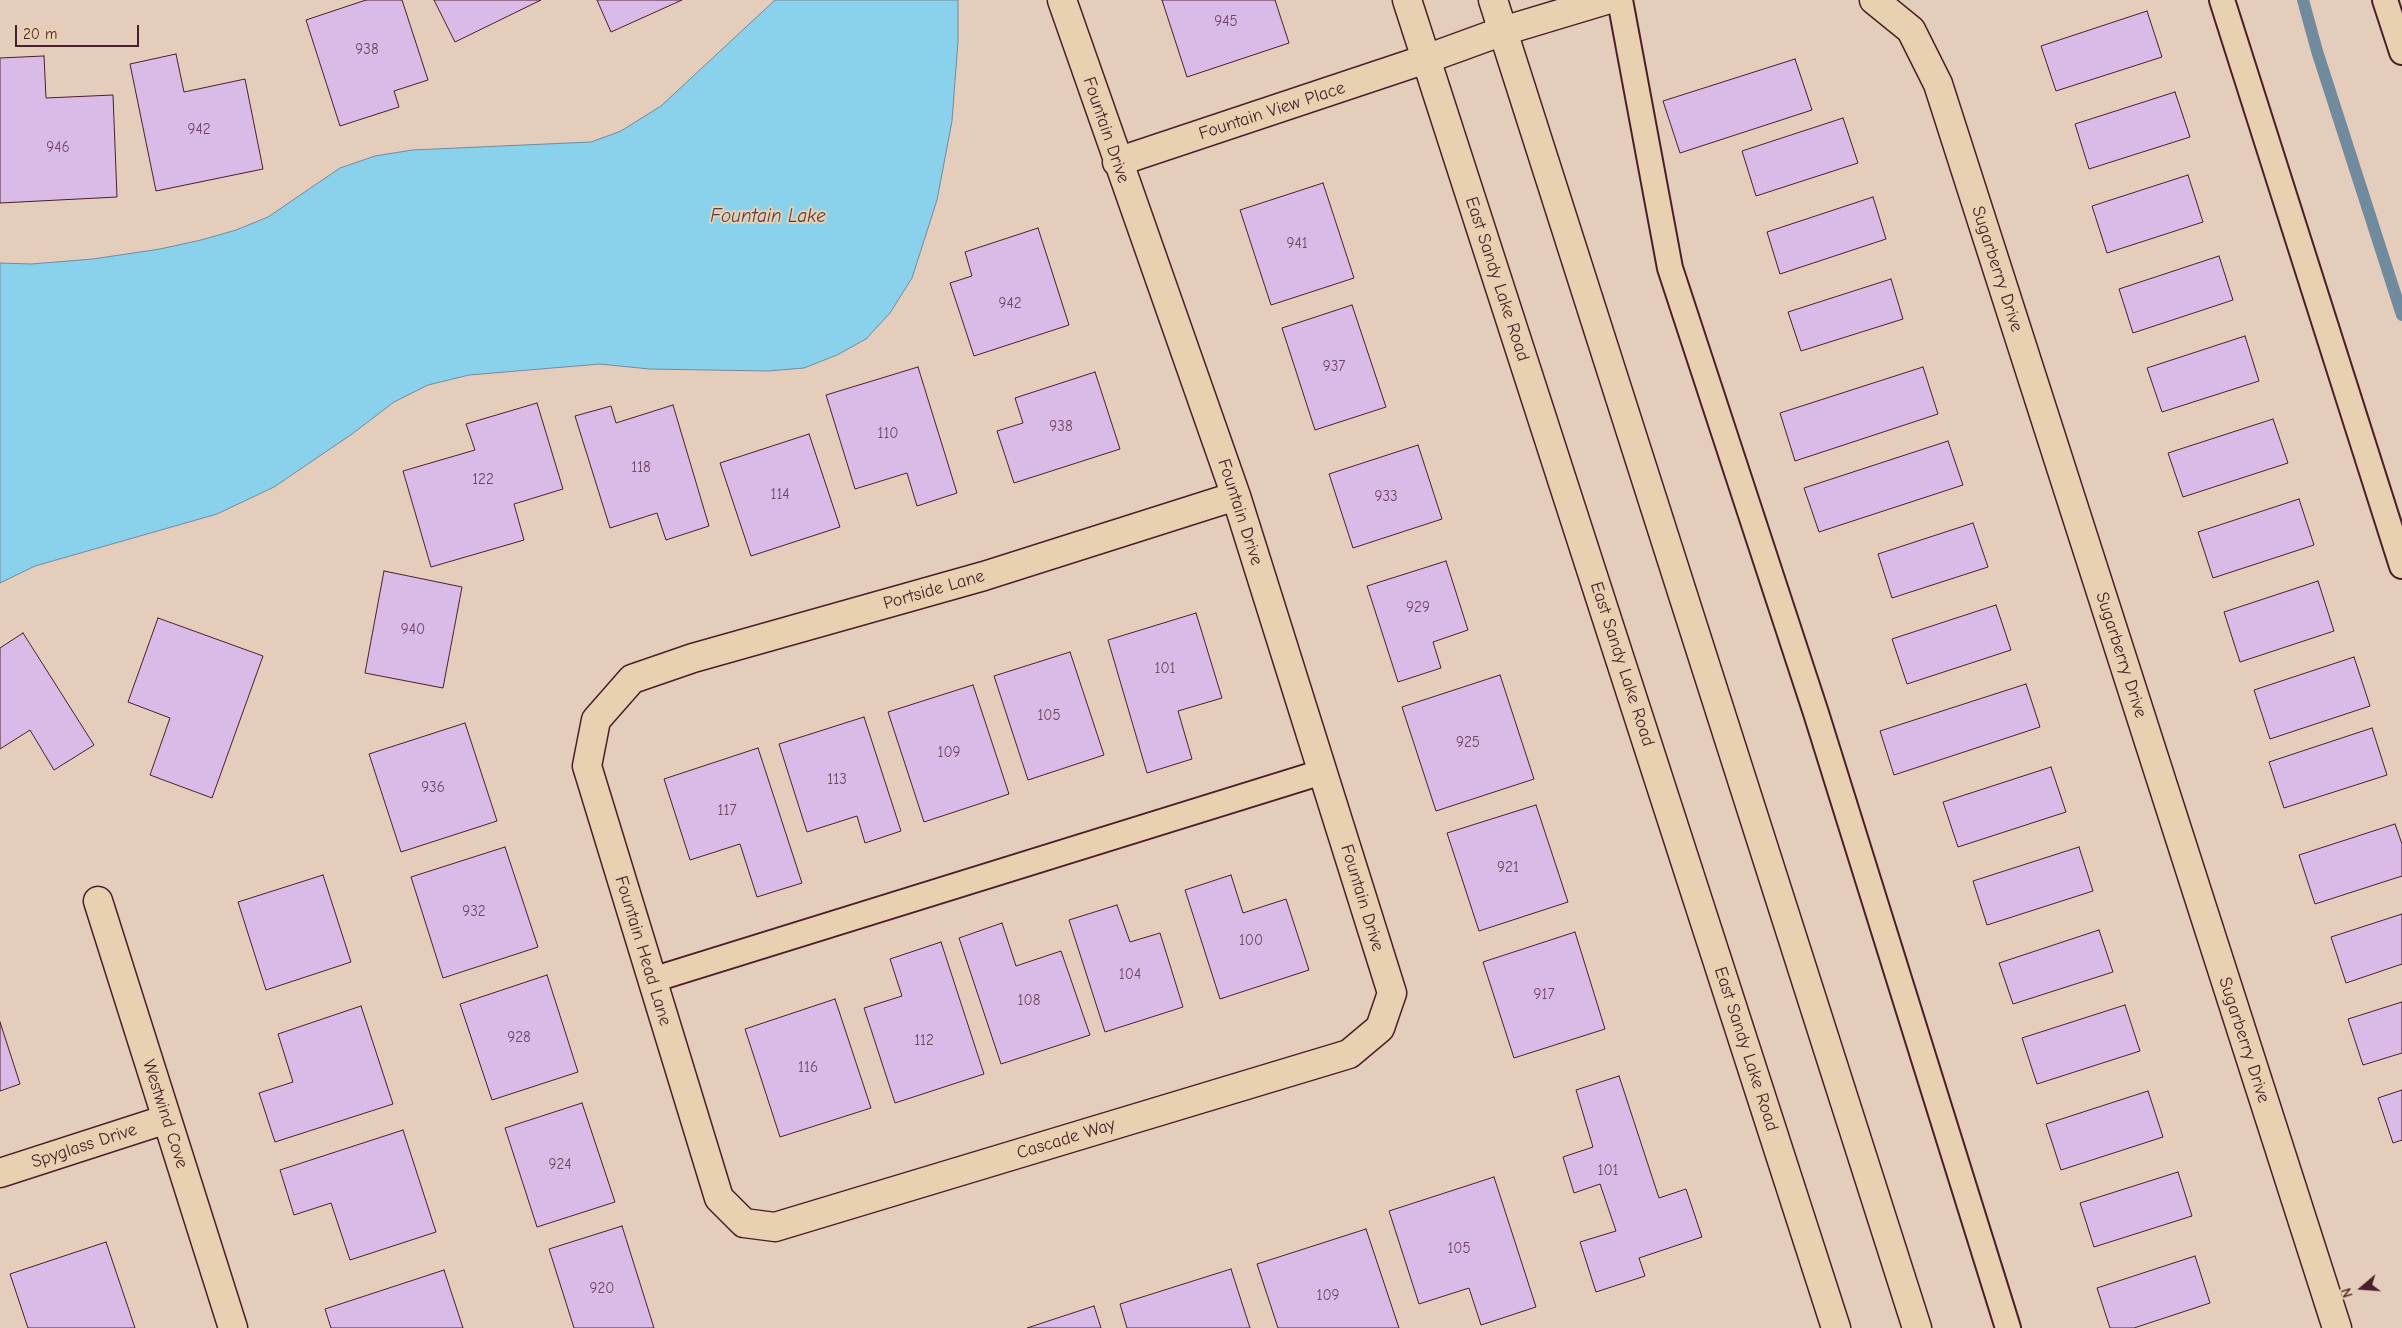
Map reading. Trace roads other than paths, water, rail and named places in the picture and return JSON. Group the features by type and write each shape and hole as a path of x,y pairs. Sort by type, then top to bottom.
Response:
{"street":[{"name":"Fountain Drive","path":"1062,0 1117,162 1236,496 1392,993 1380,1028"},
{"name":"East Sandy Lake Road","path":"1407,0 1836,1328"},
{"path":"1493,0 1917,1328"},
{"path":"1426,59 1503,31 1606,0"},
{"name":"Sugarberry Drive","path":"1874,0 1911,30 1938,84 2337,1328"},
{"name":"Fountain View Place","path":"1117,162 1426,59"},
{"name":"Portside Lane","path":"632,679 693,658 984,576 1236,496"},
{"name":"Fountain Head Lane","path":"632,679 596,720 587,766 719,1198 744,1223"},
{"name":"Westwind Cove","path":"98,901 233,1328"},
{"name":"Cascade Way","path":"744,1223 775,1227 1349,1054 1380,1028"},
{"name":"Spyglass Drive","path":"0,1173 167,1120"}],"lane":[{"path":"1620,0 1670,268 1816,713 2008,1328"},
{"path":"2222,0 2402,566"},
{"path":"2385,0 2402,52"},
{"path":"652,980 1322,772"}],"water":[{"name":"Fountain Lake","path":"775,0 958,0 958,41 952,121 937,200 912,278 890,313 866,339 837,355 804,368 768,371 649,369 600,364 469,375 428,385 394,402 352,434 274,487 217,514 35,566 0,583 0,263 31,264 93,259 160,249 201,240 236,230 268,217 340,168 375,156 412,150 591,142 621,131 661,106"}],"waterway":[{"path":"2303,0 2317,51 2402,315"}]}
